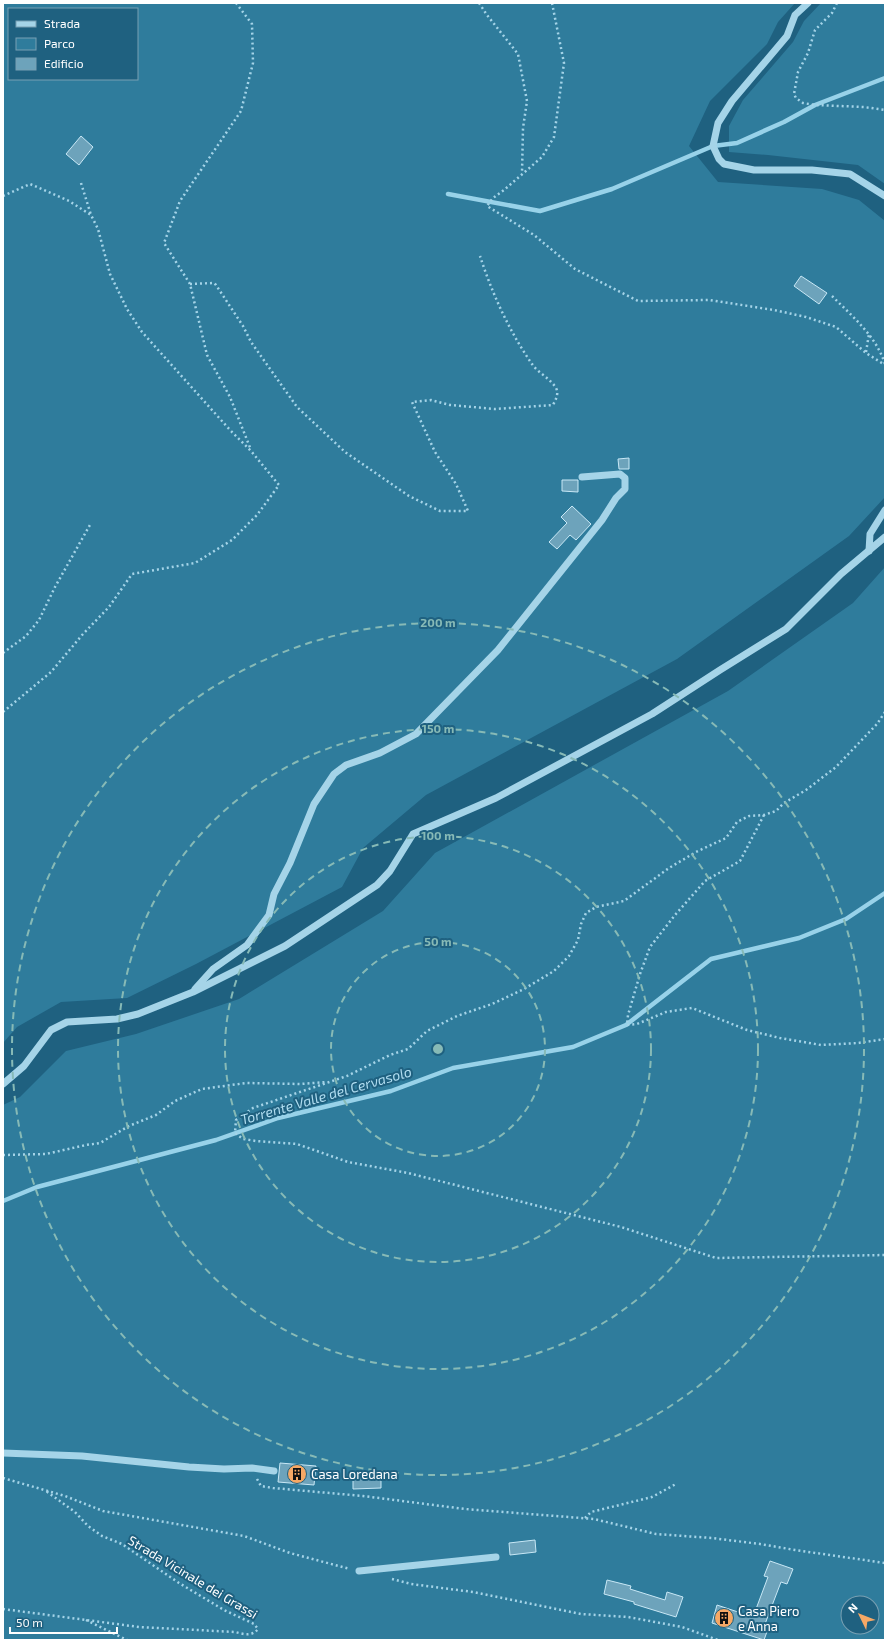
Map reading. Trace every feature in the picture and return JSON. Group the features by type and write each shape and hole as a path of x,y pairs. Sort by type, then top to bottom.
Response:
{"street":[{"path":"808,3 795,15 787,36 732,101 718,123 713,146 719,159 724,164 754,170 812,170 850,174 885,196"},
{"path":"192,992 213,969 247,945 268,915 274,894 290,863 314,804 334,774 346,765 380,753 416,734 498,650 602,520 616,498 625,489 625,478 620,474 582,477"},
{"path":"869,551 870,534 885,510"},
{"path":"3,1084 24,1066 51,1030 67,1022 116,1019 138,1014 192,992 285,946 377,885 390,871 413,834 496,798 652,714 786,629 841,574 885,537"},
{"path":"3,1453 90,1457 189,1467 224,1469 252,1468 274,1471"},
{"path":"358,1571 496,1557"}],"path":[{"path":"236,3 252,24 253,63 241,111 180,201 164,243 190,284 207,355 230,397 251,451"},
{"path":"479,3 518,54 527,101 523,128 522,174"},
{"path":"552,3 564,63 554,137 542,157 493,198 487,206 534,236 575,269 638,301 709,300 774,310 806,317 836,328 866,353 885,365"},
{"path":"837,3 832,13 815,30 808,53 798,72 794,94 802,103 864,107 885,110"},
{"path":"3,712 51,672 83,634 109,607 132,574 195,563 232,540 257,515 279,485 251,451 230,430 142,332 127,309 110,274 98,229 91,215 81,182"},
{"path":"3,196 30,184 69,201 91,215"},
{"path":"190,284 214,283 216,285 243,326 251,342 297,407 345,452 409,496 440,511 468,511 456,484 435,452 412,402 430,400 450,405 495,409 553,405 557,397 556,388 532,365 500,307 488,281 480,256"},
{"path":"832,296 869,334 881,352 885,365"},
{"path":"866,353 869,334"},
{"path":"3,654 26,636 39,620 55,587 92,523"},
{"path":"885,712 877,724 836,767 776,811 764,815 749,816 737,822 726,838 696,852 669,868 624,901 596,907 586,913 581,924 578,940 572,951 554,971 524,989 492,1004 457,1016 427,1031 408,1049 390,1055 347,1076 253,1108 236,1120 235,1133 243,1139 256,1142 297,1144 348,1162 408,1173 621,1227 716,1258 885,1255"},
{"path":"764,815 740,861 705,881 675,915 650,947 640,974 627,1024 637,1024 666,1012 692,1008 746,1030 821,1045 858,1043 885,1039"},
{"path":"3,1155 46,1154 100,1143 130,1126 156,1115 175,1101 202,1089 246,1082 300,1084 333,1081"},
{"path":"252,1468 260,1486 272,1488 363,1496 465,1509 594,1519 656,1534 760,1544 885,1564"},
{"path":"584,1519 591,1512 652,1497 676,1484"},
{"name":"Strada Vicinale dei Grassi","path":"3,1609 139,1627 235,1632 244,1634 254,1633 258,1629 251,1622 224,1610 180,1583 122,1544 102,1536 88,1526 75,1512 44,1490"},
{"path":"83,1619 127,1640"}],"green space":[{"path":"3,3 795,3 778,22 767,44 710,101 689,146 718,182 822,189 859,200 885,221 885,497 849,536 677,659 426,795 363,848 342,887 196,964 127,998 61,1002 17,1027 3,1043"},
{"path":"821,3 885,3 885,184 858,165 729,152 729,126 743,100 793,42 804,21"},
{"path":"885,567 885,1640 3,1640 3,1105 20,1097 66,1051 136,1034 239,999 383,911 435,853 728,691 853,603"}],"building":[{"path":"81,136 93,147 79,165 66,154"},
{"path":"801,276 827,293 819,304 794,286"},
{"path":"629,458 629,469 619,469 618,459"},
{"path":"562,480 578,480 578,492 562,491"},
{"path":"572,506 591,524 576,540 570,535 557,549 549,542 567,523 561,517"},
{"name":"Casa Loredana","path":"280,1463 316,1466 314,1485 278,1482"},
{"path":"353,1477 381,1477 381,1488 353,1489"},
{"path":"535,1540 536,1552 510,1555 509,1543"},
{"path":"770,1561 793,1569 787,1584 781,1582 765,1624 769,1626 764,1640 712,1623 717,1605 753,1617 768,1577 764,1576"},
{"path":"607,1580 631,1586 630,1589 665,1600 667,1592 683,1597 676,1617 634,1604 634,1602 604,1594"}],"waterway":[{"path":"448,194 540,211 612,189 713,146 737,143 784,122 815,105 885,78"},
{"name":"Torrente Valle del Cervasolo","path":"3,1201 37,1187 216,1140 278,1118 391,1091 453,1068 573,1047 626,1025 711,959 799,938 846,919 885,893"}],"place":[{"name":"Casa Loredana","path":"297,1474"},
{"name":"Casa Piero e Anna","path":"724,1618"}]}
